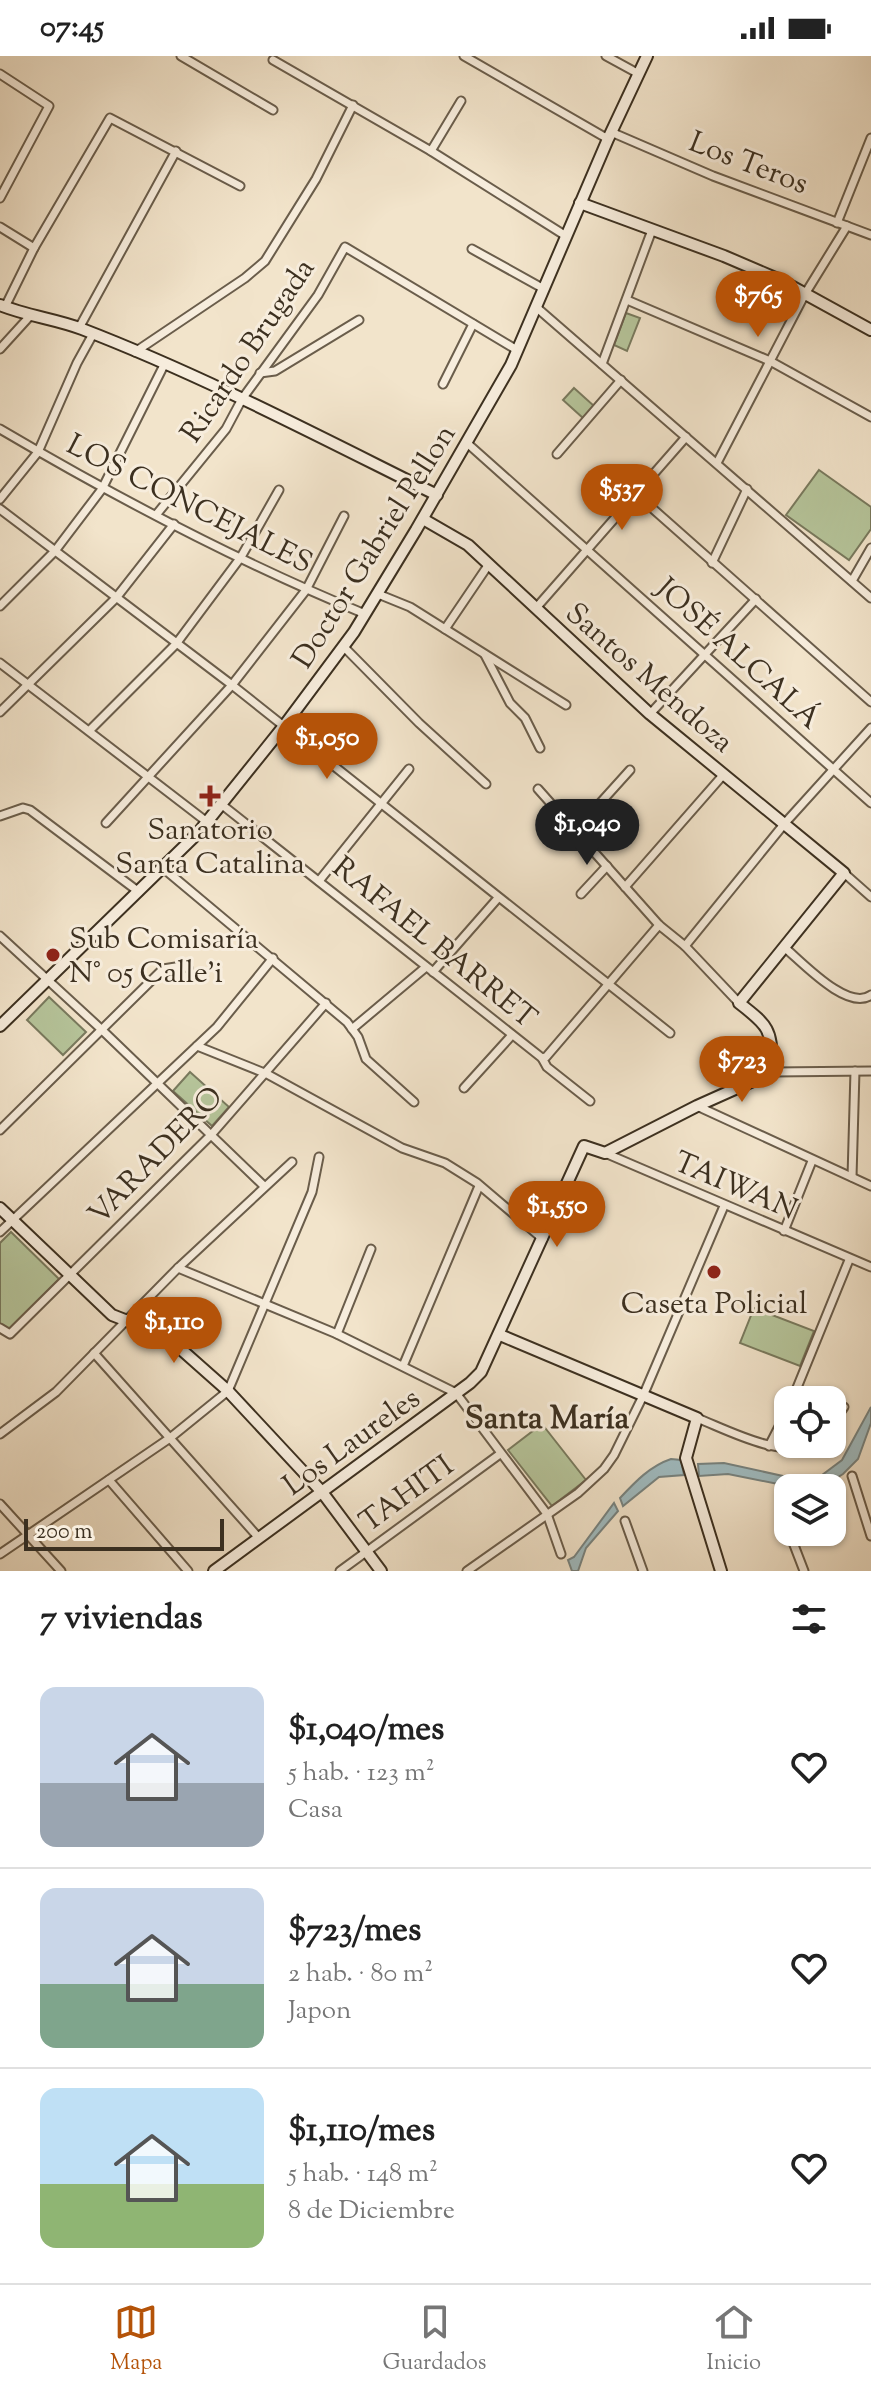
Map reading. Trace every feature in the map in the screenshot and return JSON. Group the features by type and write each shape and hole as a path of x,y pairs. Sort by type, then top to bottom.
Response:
{"street":[{"path":"181,56 273,110"},
{"name":"Los Teros","path":"464,56 610,135 871,235"},
{"path":"606,56 639,74"},
{"name":"Doctor Gabriel Pellon","path":"0,1026 207,822 284,726 365,614 467,443 517,350 647,56"},
{"path":"273,60 431,151 566,236"},
{"path":"0,74 48,104 0,198"},
{"path":"431,151 461,101"},
{"path":"135,352 245,278 265,261 316,179 353,105"},
{"path":"240,186 110,118 2,306 79,328 135,352 242,399 437,495"},
{"path":"837,223 871,138"},
{"path":"79,328 176,151"},
{"path":"580,203 724,256 805,294 871,330"},
{"path":"717,463 805,294 847,226"},
{"path":"0,227 34,248"},
{"path":"602,364 652,230"},
{"name":"Ricardo Brugada","path":"156,515 226,429 242,399 318,295 345,247 473,324"},
{"path":"472,249 544,289"},
{"path":"627,300 770,361 871,417"},
{"path":"536,307 871,598"},
{"path":"0,349 30,316"},
{"path":"260,373 275,371 359,320"},
{"path":"443,384 473,324 517,350"},
{"path":"0,499 38,452 93,334"},
{"name":"LOS CONCEJALES","path":"0,606 55,551 102,489 164,365"},
{"path":"557,454 621,380"},
{"name":"LOS CONCEJALES","path":"0,429 102,489 306,590 365,614"},
{"path":"536,608 686,437"},
{"name":"JOSÉ ALCALÁ","path":"467,443 871,803"},
{"path":"712,563 747,489"},
{"path":"90,730 176,644 241,557 279,490"},
{"path":"635,493 871,702"},
{"path":"2,514 232,685 670,1033"},
{"path":"106,823 232,685 306,590 344,516"},
{"name":"Santos Mendoza","path":"423,519 468,545 650,714 844,873"},
{"path":"0,712 116,598 174,524"},
{"path":"852,581 871,548"},
{"path":"445,629 489,564"},
{"path":"378,594 410,607 566,705"},
{"path":"650,714 756,599"},
{"path":"343,646 419,723 486,784"},
{"path":"484,653 510,703 525,718 540,748"},
{"path":"0,663 207,822"},
{"path":"685,946 785,823 871,728"},
{"path":"319,881 409,769"},
{"path":"575,831 630,770"},
{"path":"625,887 724,774"},
{"path":"538,789 659,925 685,946 739,1003 763,1021 770,1032 773,1072"},
{"name":"RAFAEL BARRET","path":"221,804 542,1058 554,1073 590,1101"},
{"path":"0,816 23,808 30,810 139,892"},
{"path":"581,894 607,866"},
{"path":"163,868 326,1003 358,1037 366,1059 414,1102"},
{"path":"739,1003 844,873 871,897"},
{"path":"352,1029 430,970 498,898"},
{"path":"542,1058 659,925"},
{"path":"0,936 264,1186"},
{"path":"784,947 840,994 864,1000 871,995"},
{"path":"0,1232 226,1017 273,958"},
{"path":"0,1130 163,969 188,968"},
{"name":"VARADERO","path":"0,1328 10,1334 72,1275 211,1135 326,1003"},
{"path":"464,1088 512,1035"},
{"path":"197,1046 267,1074 402,1148 445,1163 479,1186 543,1239"},
{"path":"852,1177 855,1071"},
{"path":"605,1153 773,1072 871,1071"},
{"path":"697,1106 871,1186"},
{"name":"Los Laureles","path":"214,1571 481,1372 584,1147 605,1153"},
{"name":"TAIWAN","path":"605,1153 871,1267"},
{"path":"0,1554 170,1438 228,1391 312,1192 319,1157"},
{"path":"784,1231 812,1161"},
{"path":"2,1430 56,1392 178,1268 292,1162"},
{"path":"403,1366 479,1186"},
{"path":"467,1571 478,1567 578,1493 614,1455 643,1396 724,1206"},
{"path":"0,1208 112,1315 166,1336 228,1391 322,1492 381,1571"},
{"path":"337,1334 371,1249"},
{"path":"798,1386 849,1260"},
{"path":"178,1268 337,1334 456,1393 547,1514 561,1554"},
{"path":"500,1335 697,1418 774,1446"},
{"path":"94,1353 259,1538"},
{"path":"697,1418 686,1458 721,1571"},
{"path":"769,1446 774,1436"},
{"name":"TAHITI","path":"340,1571 500,1454"},
{"path":"852,1476 871,1536"},
{"path":"109,1480 188,1571"},
{"path":"0,1504 61,1571"},
{"path":"625,1521 643,1571"},
{"path":"794,1546 804,1571"}],"green space":[{"path":"626,313 640,318 627,351 614,345"},
{"path":"574,388 594,406 583,418 563,400"},
{"path":"819,470 871,507 871,529 849,560 786,515"},
{"path":"49,997 86,1032 63,1055 27,1020"},
{"path":"190,1072 229,1107 212,1126 173,1091"},
{"path":"11,1232 59,1279 7,1331 0,1324 0,1243"},
{"path":"754,1308 814,1331 800,1366 740,1343"},
{"path":"542,1424 586,1480 552,1506 508,1450"}],"water":[{"path":"871,1407 871,1423 858,1459 843,1474 823,1474 846,1458"},
{"path":"671,1459 681,1460 684,1475 659,1477 623,1506 620,1498 631,1486 650,1470"},
{"path":"724,1463 774,1474 774,1483 728,1474 699,1476 698,1464"},
{"path":"614,1503 618,1511 586,1548 578,1571 572,1571 568,1560 574,1557"}],"place":[{"name":"Sanatorio Santa Catalina","path":"210,796"},
{"name":"Sub Comisaría N° 05 Calle'i","path":"53,955"},
{"name":"Caseta Policial","path":"714,1272"}],"district":[{"name":"Santa María","path":"547,1417"}]}
